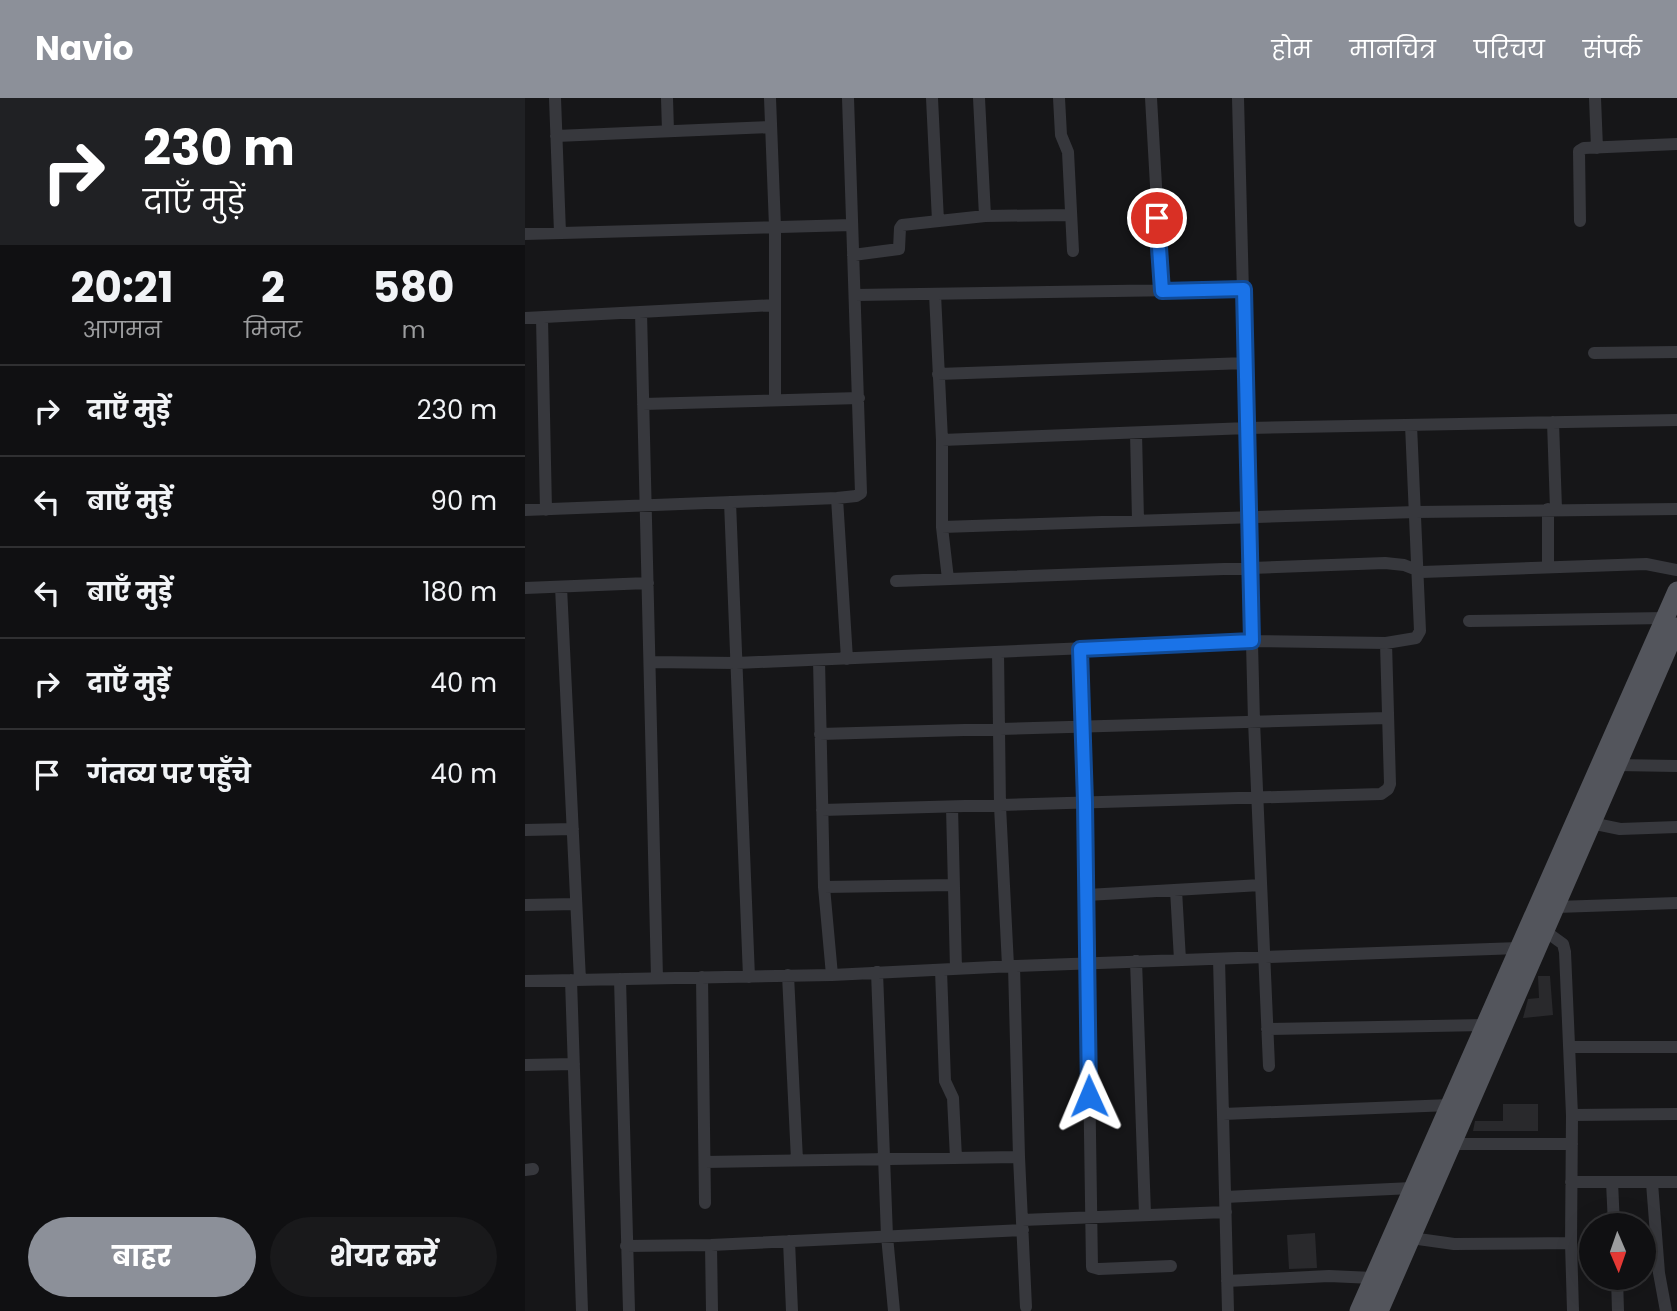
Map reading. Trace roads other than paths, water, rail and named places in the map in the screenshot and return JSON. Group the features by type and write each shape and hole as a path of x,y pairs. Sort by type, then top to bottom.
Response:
{"main road":[{"path":"1379,1311 1556,907 1583,821 1616,765 1671,623 1677,591"},
{"path":"1359,1311 1519,948 1583,821 1671,623"}],"street":[{"path":"555,98 560,233"},
{"path":"667,98 668,131"},
{"path":"770,98 775,227 775,400"},
{"path":"525,510 837,498 861,493 848,98"},
{"path":"932,98 938,221"},
{"path":"979,98 985,216"},
{"path":"1059,98 1061,135 1068,152 1073,251"},
{"path":"1151,98 1162,291"},
{"path":"1238,98 1254,721 1269,1066"},
{"path":"1595,98 1597,148"},
{"path":"557,136 771,127"},
{"path":"1580,221 1578,153 1581,149 1677,145"},
{"path":"853,255 897,249 900,246 901,226 985,216 1071,215"},
{"path":"525,234 852,225"},
{"path":"855,295 1244,289"},
{"path":"935,294 943,527 948,579"},
{"path":"525,318 775,304"},
{"path":"641,312 657,978"},
{"path":"542,318 546,510"},
{"path":"1594,353 1677,352"},
{"path":"939,374 1246,363"},
{"path":"643,404 859,398"},
{"path":"941,440 1248,428 1677,420"},
{"path":"1548,567 1553,422"},
{"path":"650,662 736,663 1252,641 1386,643 1416,638 1419,635 1418,571 1411,425"},
{"path":"1136,433 1138,520"},
{"path":"837,498 847,659"},
{"path":"730,502 749,977"},
{"path":"943,527 1249,516 1677,509"},
{"path":"896,582 1385,563 1400,564 1418,571 1647,564 1677,570"},
{"path":"525,589 648,583"},
{"path":"561,587 576,904 574,1064 582,1311"},
{"path":"1469,621 1671,623"},
{"path":"822,810 1384,793 1390,784 1386,643"},
{"path":"1080,649 1087,895 1092,1267 1171,1266"},
{"path":"998,652 1000,806 1011,966 1026,1307"},
{"path":"819,660 824,887 832,975"},
{"path":"820,734 1387,718"},
{"path":"1616,765 1677,766"},
{"path":"952,807 956,969"},
{"path":"1583,821 1620,829 1677,827"},
{"path":"525,830 573,829"},
{"path":"824,887 954,885"},
{"path":"1087,895 1261,885"},
{"path":"1176,890 1180,960"},
{"path":"1556,907 1677,903"},
{"path":"525,905 576,904"},
{"path":"1545,931 1565,948 1571,1047 1573,1311"},
{"path":"525,981 832,975 1519,948"},
{"path":"1219,959 1229,1311"},
{"path":"1136,961 1145,1214"},
{"path":"941,970 945,1081 953,1098 955,1158"},
{"path":"877,972 887,1236 894,1311"},
{"path":"788,975 797,1160"},
{"path":"702,977 705,1203"},
{"path":"620,979 629,1311"},
{"path":"1267,1030 1485,1025"},
{"path":"1571,1047 1677,1047"},
{"path":"525,1065 574,1064"},
{"path":"1223,1114 1450,1105"},
{"path":"1572,1115 1677,1114"},
{"path":"1452,1144 1572,1144"},
{"path":"705,1162 1019,1157"},
{"path":"1571,1182 1677,1182"},
{"path":"1612,1182 1613,1213"},
{"path":"1652,1183 1659,1273 1666,1311"},
{"path":"1225,1197 1412,1188"},
{"path":"626,1247 887,1236 1091,1217 1226,1212"},
{"path":"1411,1238 1454,1244 1571,1243"},
{"path":"789,1241 792,1311"},
{"path":"711,1245 712,1311"},
{"path":"1227,1281 1319,1276 1373,1278"},
{"path":"1617,1290 1618,1311"}]}
